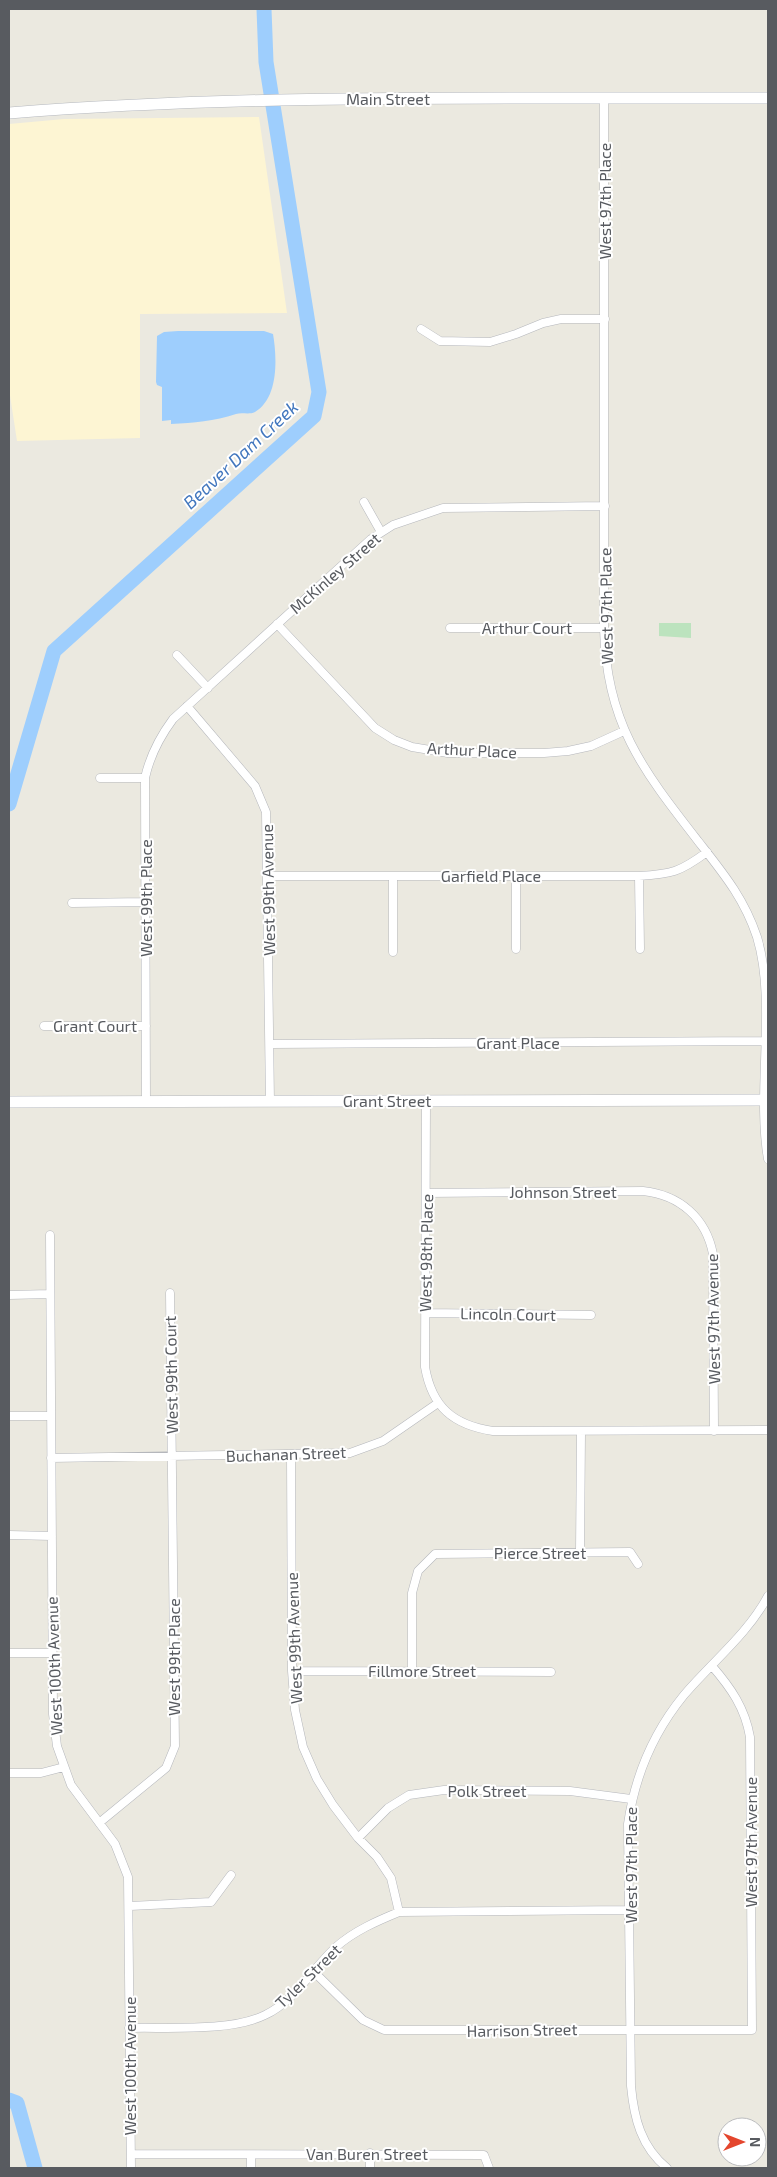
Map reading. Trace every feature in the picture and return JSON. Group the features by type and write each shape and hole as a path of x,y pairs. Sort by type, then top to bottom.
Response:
{"main road":[{"name":"Main Street","path":"9,113 111,105 250,100 768,98"},
{"name":"Grant Street","path":"9,1102 767,1100"}],"street":[{"name":"West 97th Place","path":"604,98 604,651 609,684 624,731 641,763 740,896 758,939 764,975 768,1159"},
{"path":"421,329 440,341 490,342 543,323 561,319 605,319"},
{"path":"364,502 381,532"},
{"name":"McKinley Street","path":"187,706 381,532 409,519 443,508 605,506"},
{"name":"Arthur Place","path":"277,624 375,728 394,740 412,747 448,752 544,753 568,751 591,746 624,731"},
{"name":"Arthur Court","path":"450,628 604,628"},
{"path":"177,655 208,688"},
{"name":"West 99th Place","path":"146,1102 145,778 149,760 160,736 173,719 187,706"},
{"name":"West 99th Avenue","path":"187,706 255,786 266,812 270,1102"},
{"path":"100,778 145,778"},
{"name":"Garfield Place","path":"268,876 639,876 665,874 684,868 707,852"},
{"path":"516,876 516,950"},
{"path":"639,876 640,949"},
{"path":"393,877 393,952"},
{"path":"72,903 146,902"},
{"name":"Grant Court","path":"44,1026 146,1026"},
{"name":"Grant Place","path":"270,1044 766,1041"},
{"name":"West 98th Place","path":"426,1101 425,1367 428,1383 438,1403"},
{"name":"Johnson Street","path":"426,1193 643,1191 675,1199 693,1213"},
{"name":"West 97th Avenue","path":"693,1213 711,1240 714,1254 714,1431"},
{"name":"West 100th Avenue","path":"50,1234 54,1726 64,1767 71,1785 115,1844 123,1860 128,1877 130,1906 131,2168"},
{"name":"West 99th Court","path":"170,1293 172,1457"},
{"path":"9,1296 50,1294"},
{"name":"Lincoln Court","path":"425,1313 591,1315"},
{"path":"438,1403 459,1421 477,1429 493,1431 768,1430"},
{"name":"Buchanan Street","path":"51,1458 350,1453 383,1441 438,1403"},
{"path":"9,1416 51,1416"},
{"path":"580,1553 581,1432"},
{"name":"West 99th Avenue","path":"291,1455 292,1671 295,1710 303,1747 317,1780 358,1838 377,1856 391,1878 399,1912"},
{"name":"West 99th Place","path":"99,1823 166,1768 174,1746 172,1457"},
{"path":"9,1535 52,1536"},
{"name":"Pierce Street","path":"412,1671 412,1593 418,1571 435,1554 630,1552 638,1564"},
{"name":"West 97th Place","path":"667,2168 660,2163 641,2137 633,2110 630,2086 628,1824 632,1799 646,1753 664,1722 685,1695 744,1632 768,1596"},
{"path":"9,1653 52,1653"},
{"name":"West 97th Avenue","path":"712,1666 739,1702 747,1719 750,1737 752,2030"},
{"name":"Fillmore Street","path":"292,1671 551,1672"},
{"path":"9,1773 41,1772 64,1767"},
{"name":"Polk Street","path":"358,1838 388,1808 409,1795 444,1790 570,1791 632,1799"},
{"path":"130,1906 211,1902 230,1875"},
{"name":"Tyler Street","path":"129,2028 233,2025 256,2018 282,2005 336,1947 375,1921 399,1912 630,1910"},
{"name":"Harrison Street","path":"313,1972 363,2020 384,2030 752,2030"},
{"name":"Van Buren Street","path":"131,2154 484,2155 489,2168"},
{"path":"370,2154 370,2168"},
{"path":"251,2155 251,2168"}],"shaded area":[{"path":"259,117 287,313 140,314 140,438 17,441 9,389 9,124 64,119"}],"green space":[{"path":"659,623 691,623 691,638 659,636"}],"water":[{"path":"264,331 273,334 275,354 274,376 272,387 263,406 253,413 238,413 204,421 171,424 171,420 162,421 162,387 157,385 156,382 157,336 164,332"}],"waterway":[{"name":"Beaver Dam Creek","path":"9,804 54,651 314,416 319,392 266,62 264,9"},
{"name":"Beaver Dam Creek","path":"9,2100 17,2103 35,2168"}]}
